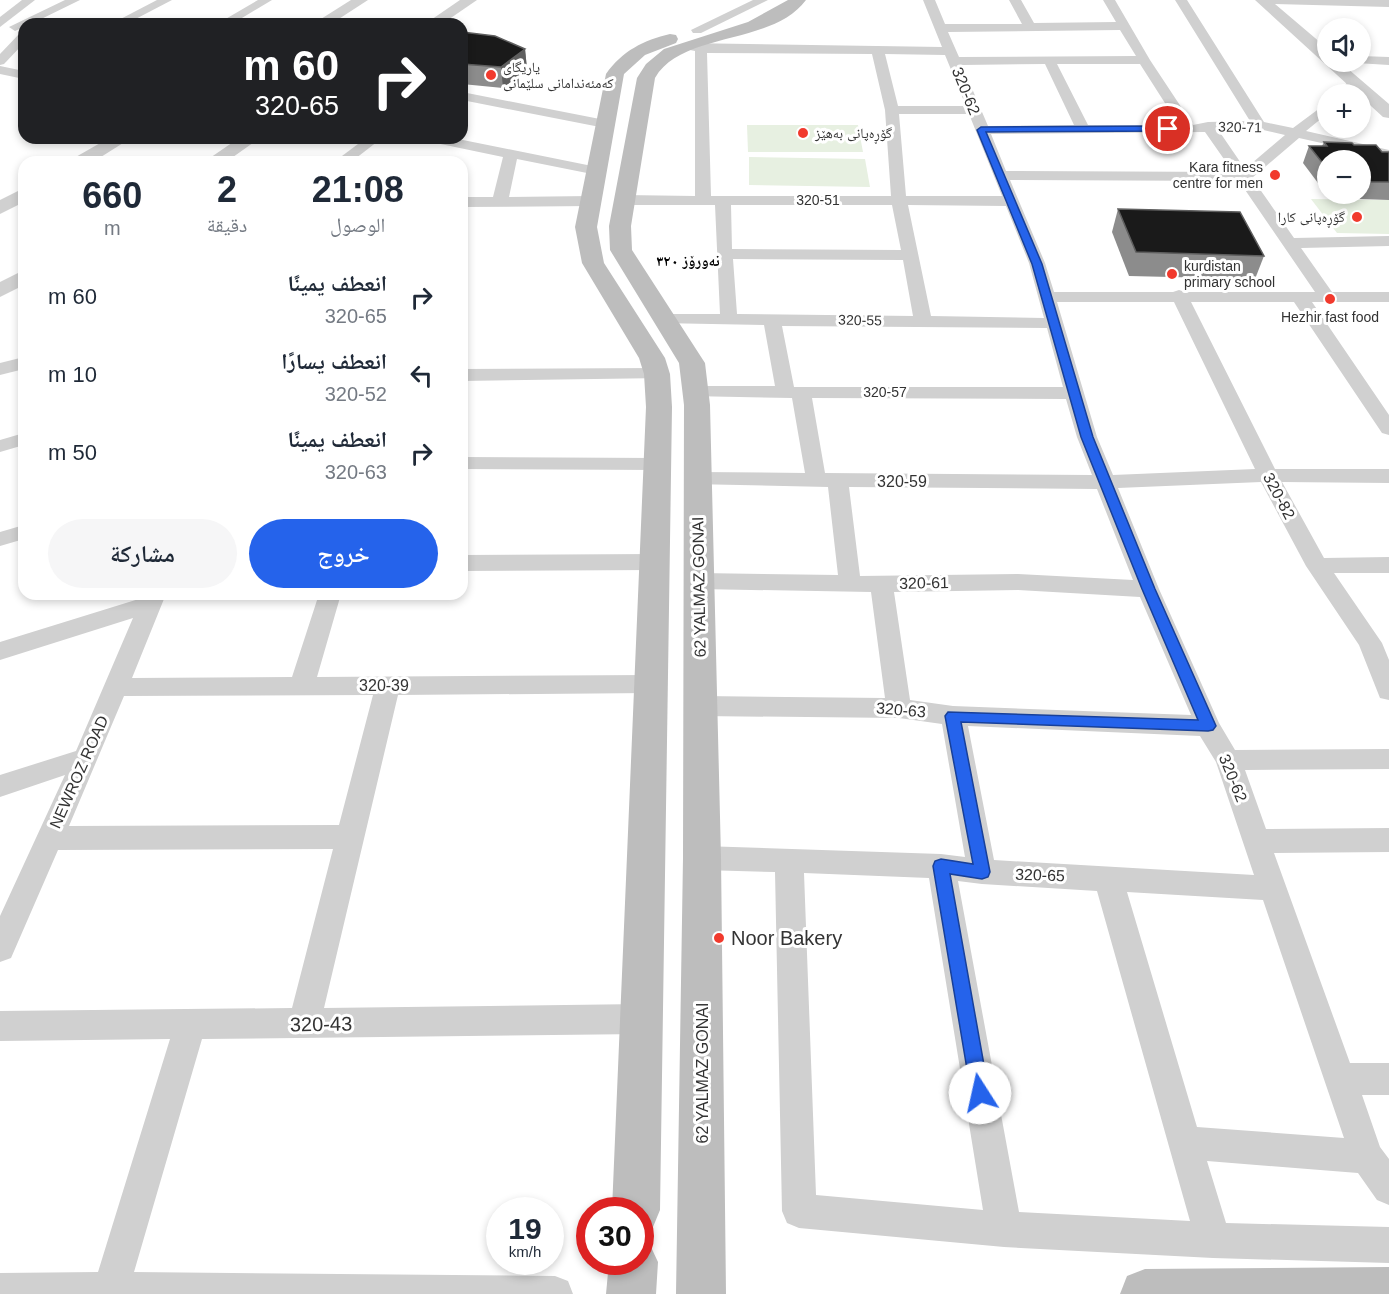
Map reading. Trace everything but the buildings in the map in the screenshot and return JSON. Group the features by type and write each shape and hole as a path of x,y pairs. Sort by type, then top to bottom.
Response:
{"main road":[{"name":"62 YALMAZ GONAI","path":"701,1294 702,858 696,392 692,363 621,250 620,226 646,78 654,63 661,57 696,42 763,7 771,0"},
{"name":"62 YALMAZ GONAI","path":"636,1197 659,407 657,374 652,358 593,263 586,227 615,74 628,58 647,46 696,42 728,35 782,12 798,0"},
{"path":"615,297 646,290"},
{"path":"631,1294 632,1275"},
{"path":"1145,1294 1389,1292"}],"street":[{"path":"0,23 29,0"},
{"path":"43,18 74,0"},
{"path":"129,18 166,0"},
{"path":"235,18 266,0"},
{"path":"330,18 361,0"},
{"path":"442,18 470,0"},
{"path":"696,42 762,0"},
{"name":"320-62","path":"929,0 1037,264 1087,437 1107,482 1148,589 1208,726 1228,760 1367,1157 1389,1188"},
{"path":"1015,0 1031,28"},
{"path":"1109,0 1144,60 1189,129"},
{"path":"1181,0 1259,125"},
{"path":"1262,0 1317,48"},
{"path":"1276,0 1389,3"},
{"path":"1284,0 1317,29"},
{"path":"0,23 18,30"},
{"path":"941,28 1124,26"},
{"path":"0,61 18,35"},
{"path":"696,42 1049,60 1144,60"},
{"path":"696,42 703,200"},
{"path":"878,51 892,110 899,200 924,321"},
{"path":"1049,60 1083,130"},
{"path":"1371,60 1389,61"},
{"path":"0,70 18,74"},
{"path":"1342,72 1389,113"},
{"path":"1369,72 1374,76"},
{"path":"468,101 604,124"},
{"name":"320-71","path":"892,110 1083,130 1189,129 1208,126 1259,125 1389,154"},
{"path":"1000,175 1244,177 1317,115"},
{"path":"1208,126 1328,298"},
{"path":"91,156 112,144"},
{"path":"222,156 242,144"},
{"path":"350,156 366,144"},
{"path":"463,144 597,171"},
{"path":"500,202 511,153"},
{"path":"0,208 18,198"},
{"name":"320-51","path":"624,200 1011,201"},
{"path":"723,200 729,319"},
{"path":"468,202 591,201"},
{"path":"1290,243 1389,241"},
{"path":"724,254 909,255"},
{"path":"0,291 18,280"},
{"path":"1047,297 1179,295 1300,298 1389,297"},
{"name":"320-82","path":"1179,295 1268,475 1317,566 1379,643 1389,691"},
{"path":"1300,298 1389,429"},
{"name":"320-55","path":"665,318 1054,322"},
{"path":"772,319 816,480"},
{"path":"0,369 18,364"},
{"path":"468,375 657,374"},
{"name":"320-57","path":"696,392 1074,393"},
{"path":"0,446 18,441"},
{"path":"468,463 657,464"},
{"name":"320-59","path":"698,479 1107,482 1268,475 1389,476"},
{"path":"838,480 850,583"},
{"path":"0,539 18,534"},
{"path":"468,563 655,562"},
{"path":"1317,566 1389,565"},
{"name":"320-61","path":"699,581 881,584 1018,582 1148,589"},
{"path":"881,584 899,708"},
{"path":"0,651 150,600"},
{"name":"NEWROZ ROAD","path":"0,948 86,758 153,600"},
{"path":"302,685 328,600"},
{"name":"320-39","path":"116,687 651,684"},
{"path":"304,1024 388,685"},
{"name":"320-63","path":"700,706 899,708 953,716 1208,726"},
{"path":"953,716 982,872"},
{"path":"0,786 86,758"},
{"path":"1228,760 1389,759"},
{"path":"50,838 350,837"},
{"path":"1257,841 1389,840"},
{"name":"320-65","path":"702,858 941,866 982,872 1271,888"},
{"path":"789,861 799,1211 1004,1229 1213,1240 1389,1245"},
{"path":"941,866 1004,1229"},
{"path":"1108,878 1213,1240"},
{"name":"320-43","path":"0,1026 642,1020"},
{"path":"111,1290 190,1025"},
{"path":"1339,1079 1389,1079"},
{"path":"1186,1143 1367,1157"},
{"path":"0,1291 555,1294"}],"green space":[{"name":"گۆڕەپانی بەهێز","path":"747,125 858,125 863,152 748,152"},
{"path":"749,157 865,159 870,187 749,185"},
{"name":"گۆڕەپانی کارا","path":"1311,199 1317,199 1317,204 1371,204 1371,200 1389,200 1389,234 1337,233"}],"place":[{"name":"یاریگای کەمئەندامانی سلێمانی","path":"491,75"},
{"name":"گۆڕەپانی بەهێز","path":"803,133"},
{"name":"Kara fitness centre for men","path":"1275,175"},
{"name":"گۆڕەپانی کارا","path":"1357,217"},
{"name":"kurdistan primary school","path":"1172,274"},
{"name":"Hezhir fast food","path":"1330,299"},
{"name":"Noor Bakery","path":"719,938"}],"district":[{"name":"نەورۆز ٣٢٠","path":"688,260"}],"route":[{"path":"980,1093 941,866 982,872 953,716 1208,726 1148,589 1107,482 1087,437 1037,264 981,130 1168,129"}]}
